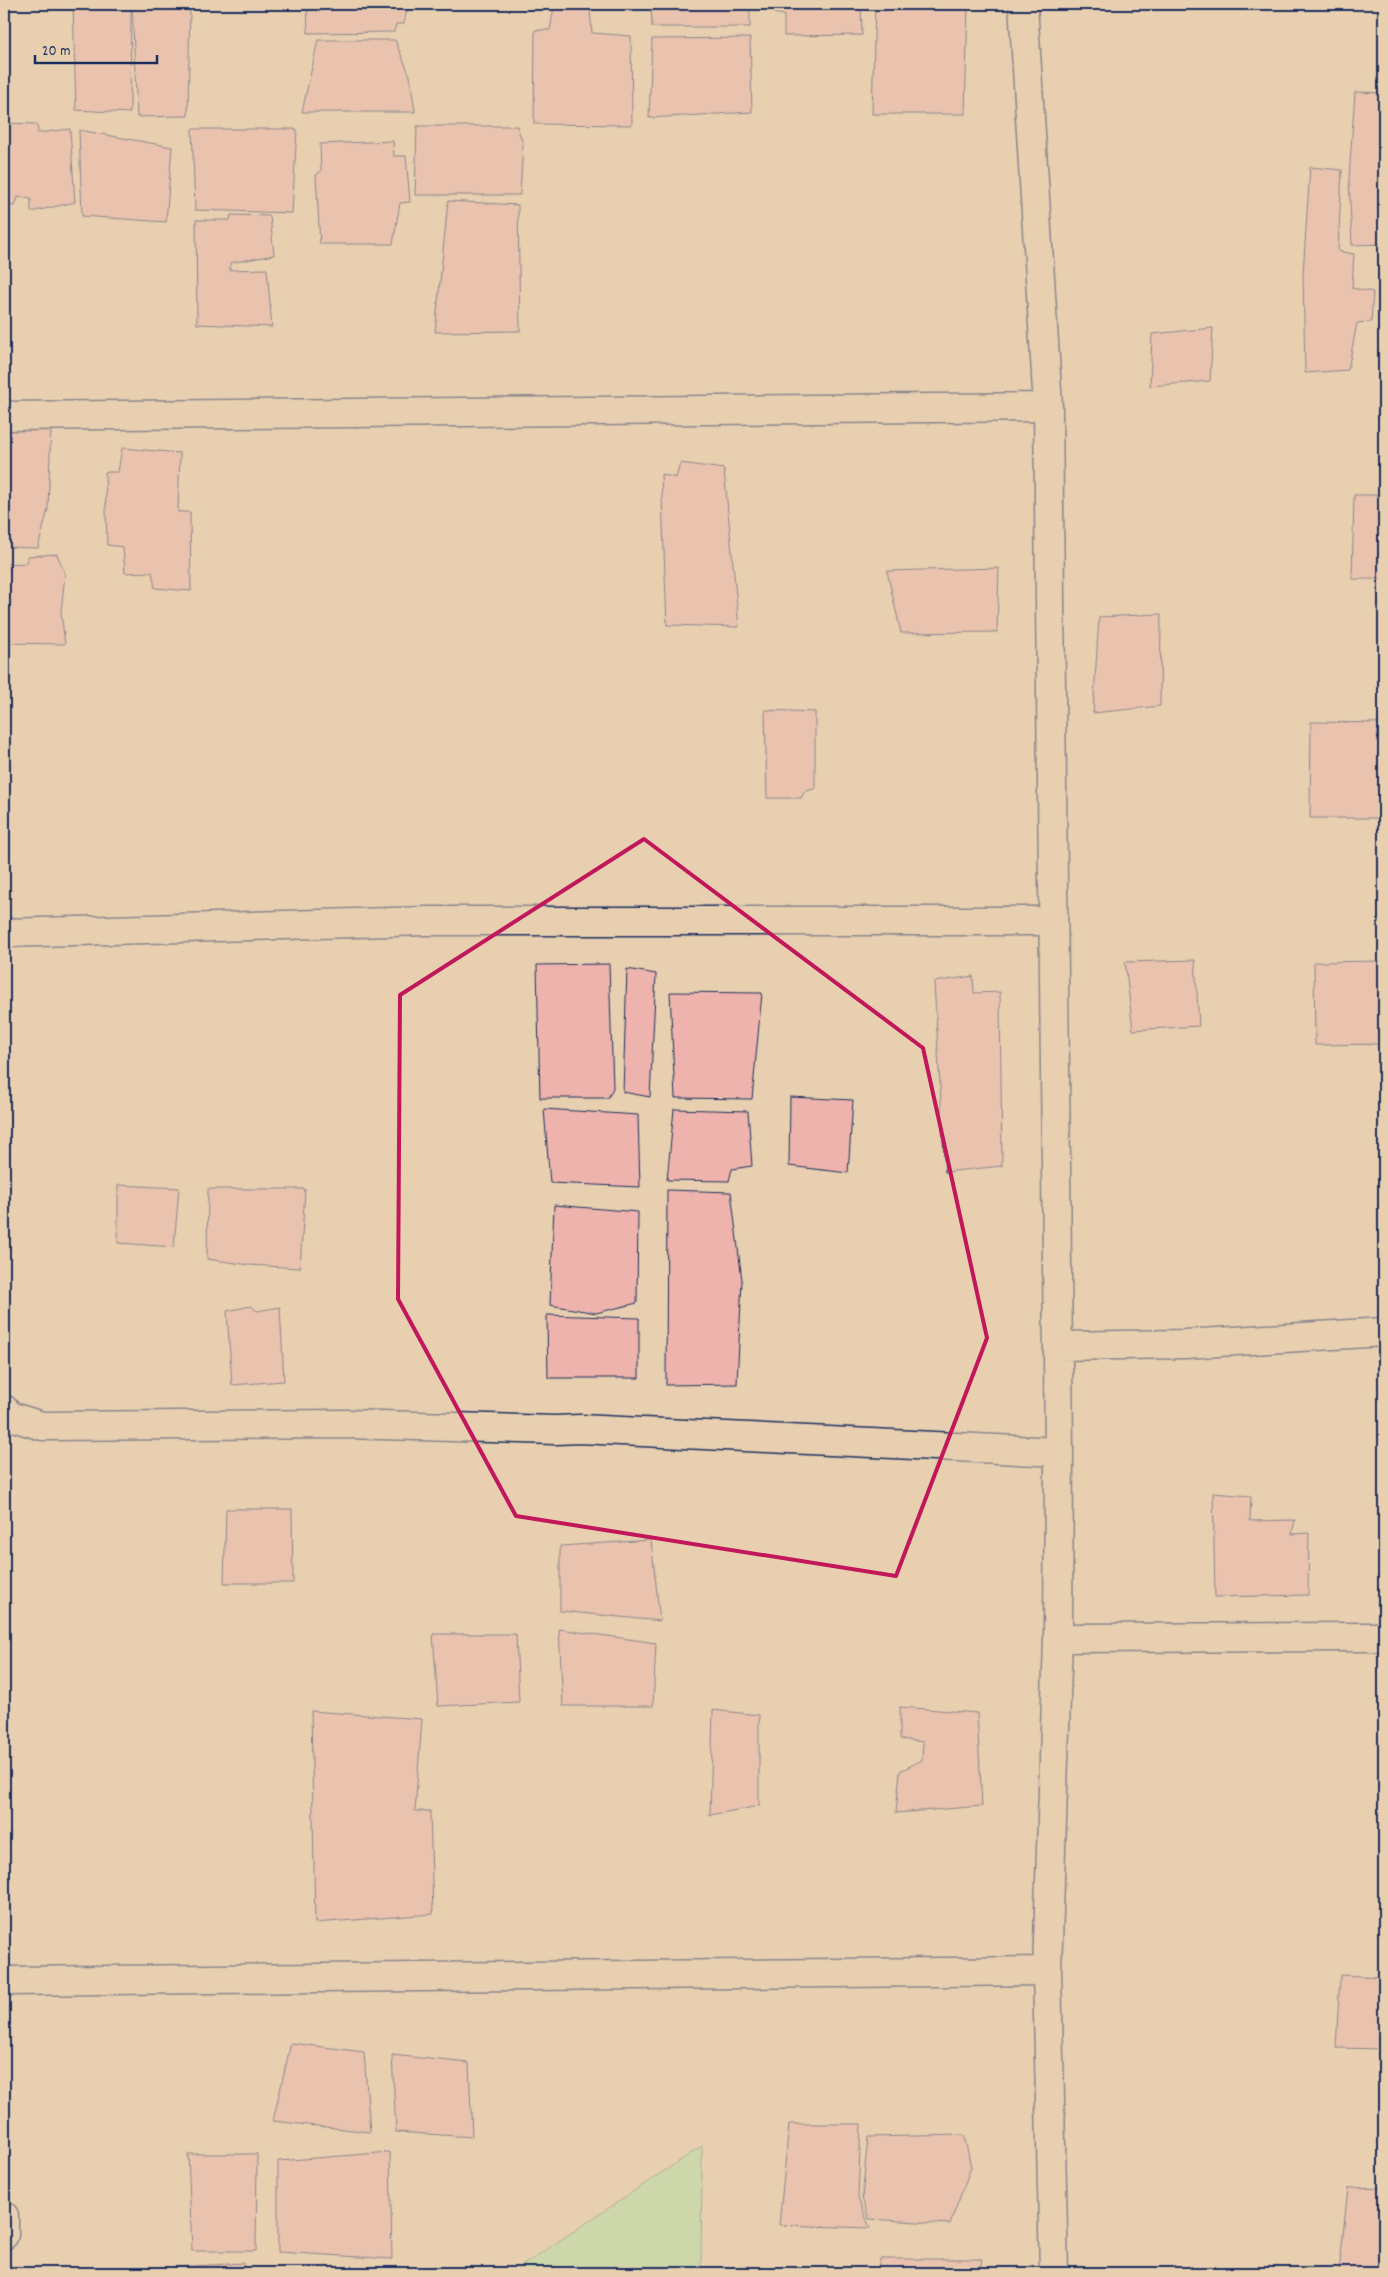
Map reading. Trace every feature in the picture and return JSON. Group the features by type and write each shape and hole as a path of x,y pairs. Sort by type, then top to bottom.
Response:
{"street":[{"path":"1023,4 1048,407 1059,1452 1058,1638 1047,1971 1054,2273"},
{"path":"4,416 1048,407"},
{"path":"4,933 427,920 1053,921"},
{"path":"1058,1346 1186,1344 1384,1332"},
{"path":"4,1409 10,1416 42,1426 346,1424 556,1430 580,1429 1059,1452"},
{"path":"1058,1638 1384,1637"},
{"path":"4,1981 1047,1971"},
{"path":"4,2216 4,2235"}],"highlighted area":[{"path":"644,839 923,1048 987,1338 896,1576 516,1516 398,1299 400,995"}],"green space":[{"path":"702,2146 701,2273 511,2273"}],"building":[{"path":"73,4 123,4 123,8 131,8 130,113 76,110"},
{"path":"132,4 190,4 188,116 137,117"},
{"path":"307,4 408,4 404,24 396,24 394,32 308,33"},
{"path":"651,4 750,4 750,27 652,27"},
{"path":"775,4 861,4 862,35 784,36 784,15 774,13"},
{"path":"875,4 968,4 965,114 872,114"},
{"path":"554,7 590,10 592,33 631,36 632,125 534,124 535,30 550,30"},
{"path":"750,38 752,112 649,118 652,39"},
{"path":"318,40 395,40 410,76 415,112 302,112"},
{"path":"1355,92 1384,93 1384,244 1352,245 1349,178"},
{"path":"4,123 37,124 38,133 70,129 75,202 31,212 31,199 18,197 15,206 4,206"},
{"path":"417,126 517,126 523,144 520,195 415,195"},
{"path":"192,129 297,129 292,213 195,210"},
{"path":"79,130 172,147 166,222 82,216"},
{"path":"393,141 394,156 406,156 410,202 400,203 393,244 320,244 316,175 321,171 320,144"},
{"path":"1310,167 1342,170 1338,251 1354,254 1352,288 1373,292 1371,322 1357,323 1348,370 1305,373 1303,274"},
{"path":"448,201 518,205 520,331 435,332"},
{"path":"231,215 270,216 274,255 230,263 230,270 267,269 272,327 197,324 196,220 230,220"},
{"path":"1213,328 1210,381 1150,386 1152,334"},
{"path":"4,428 51,428 48,509 38,548 4,547"},
{"path":"122,448 180,453 178,512 190,512 191,591 155,588 152,572 125,573 123,547 107,545 105,472 118,472"},
{"path":"680,463 724,469 739,627 667,625 661,474 676,478"},
{"path":"1354,495 1384,495 1384,579 1352,579"},
{"path":"57,554 65,574 61,612 65,644 4,643 4,564 27,563 28,556"},
{"path":"999,568 997,632 901,633 887,571"},
{"path":"1161,614 1160,706 1093,713 1099,617"},
{"path":"765,710 815,712 815,789 805,791 801,798 767,798"},
{"path":"1311,722 1384,723 1384,818 1310,818"},
{"path":"1195,960 1199,1026 1133,1030 1125,962"},
{"path":"1384,961 1384,1044 1315,1045 1314,962"},
{"path":"609,964 613,1088 608,1098 540,1098 537,965"},
{"path":"627,969 656,974 650,1097 623,1092"},
{"path":"973,976 974,993 1000,992 1002,1166 945,1172 934,982"},
{"path":"670,992 762,993 752,1099 675,1098"},
{"path":"790,1097 853,1100 848,1173 789,1166"},
{"path":"544,1109 638,1115 640,1187 550,1183"},
{"path":"674,1109 748,1111 752,1166 732,1169 729,1181 667,1180"},
{"path":"118,1185 179,1188 174,1247 118,1243"},
{"path":"208,1189 305,1189 300,1268 250,1265 207,1259"},
{"path":"667,1190 731,1192 742,1280 737,1384 666,1385"},
{"path":"554,1205 638,1212 637,1303 596,1313 550,1305"},
{"path":"251,1306 257,1311 280,1307 284,1381 232,1385 227,1311"},
{"path":"547,1315 639,1318 639,1378 548,1378"},
{"path":"1213,1493 1251,1496 1250,1521 1295,1520 1292,1534 1309,1533 1308,1595 1215,1597"},
{"path":"226,1509 292,1509 293,1583 224,1583"},
{"path":"651,1540 660,1621 560,1611 560,1546"},
{"path":"559,1629 656,1643 653,1706 563,1706"},
{"path":"433,1634 516,1634 519,1702 438,1706"},
{"path":"900,1707 977,1713 982,1806 896,1813 900,1771 922,1760 923,1742 900,1739"},
{"path":"713,1710 759,1715 759,1806 710,1815"},
{"path":"311,1711 422,1719 415,1811 430,1811 433,1914 315,1923"},
{"path":"1340,1975 1384,1977 1384,2049 1336,2048"},
{"path":"291,2043 364,2052 370,2132 273,2121"},
{"path":"392,2055 469,2063 472,2137 396,2132"},
{"path":"789,2124 861,2124 858,2198 870,2228 779,2225"},
{"path":"964,2135 971,2167 950,2224 869,2219 862,2198 868,2137"},
{"path":"390,2152 392,2259 278,2252 278,2161"},
{"path":"188,2154 257,2154 256,2251 192,2251"},
{"path":"1384,2187 1384,2273 1339,2273 1348,2188"},
{"path":"880,2259 982,2259 979,2273 877,2273"},
{"path":"243,2263 244,2273 113,2273 113,2271"}]}
